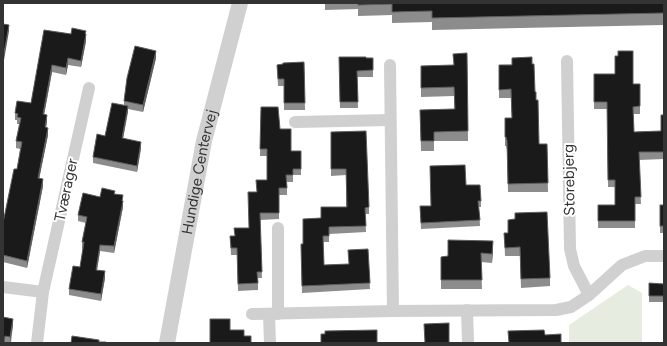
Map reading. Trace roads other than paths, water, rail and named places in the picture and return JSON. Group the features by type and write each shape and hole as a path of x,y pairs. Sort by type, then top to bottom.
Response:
{"street":[{"name":"Hundige Centervej","path":"167,343 204,141 240,3"},
{"name":"Storebjerg","path":"568,61 570,249 574,266 589,295"},
{"path":"390,65 394,311"},
{"name":"Tværager","path":"37,343 43,292 89,88"},
{"path":"295,122 390,120"},
{"path":"270,343 278,228"},
{"path":"252,314 556,310 571,307 589,295 622,265 645,256 664,256"},
{"path":"3,287 43,292"},
{"path":"467,310 468,343"}]}
